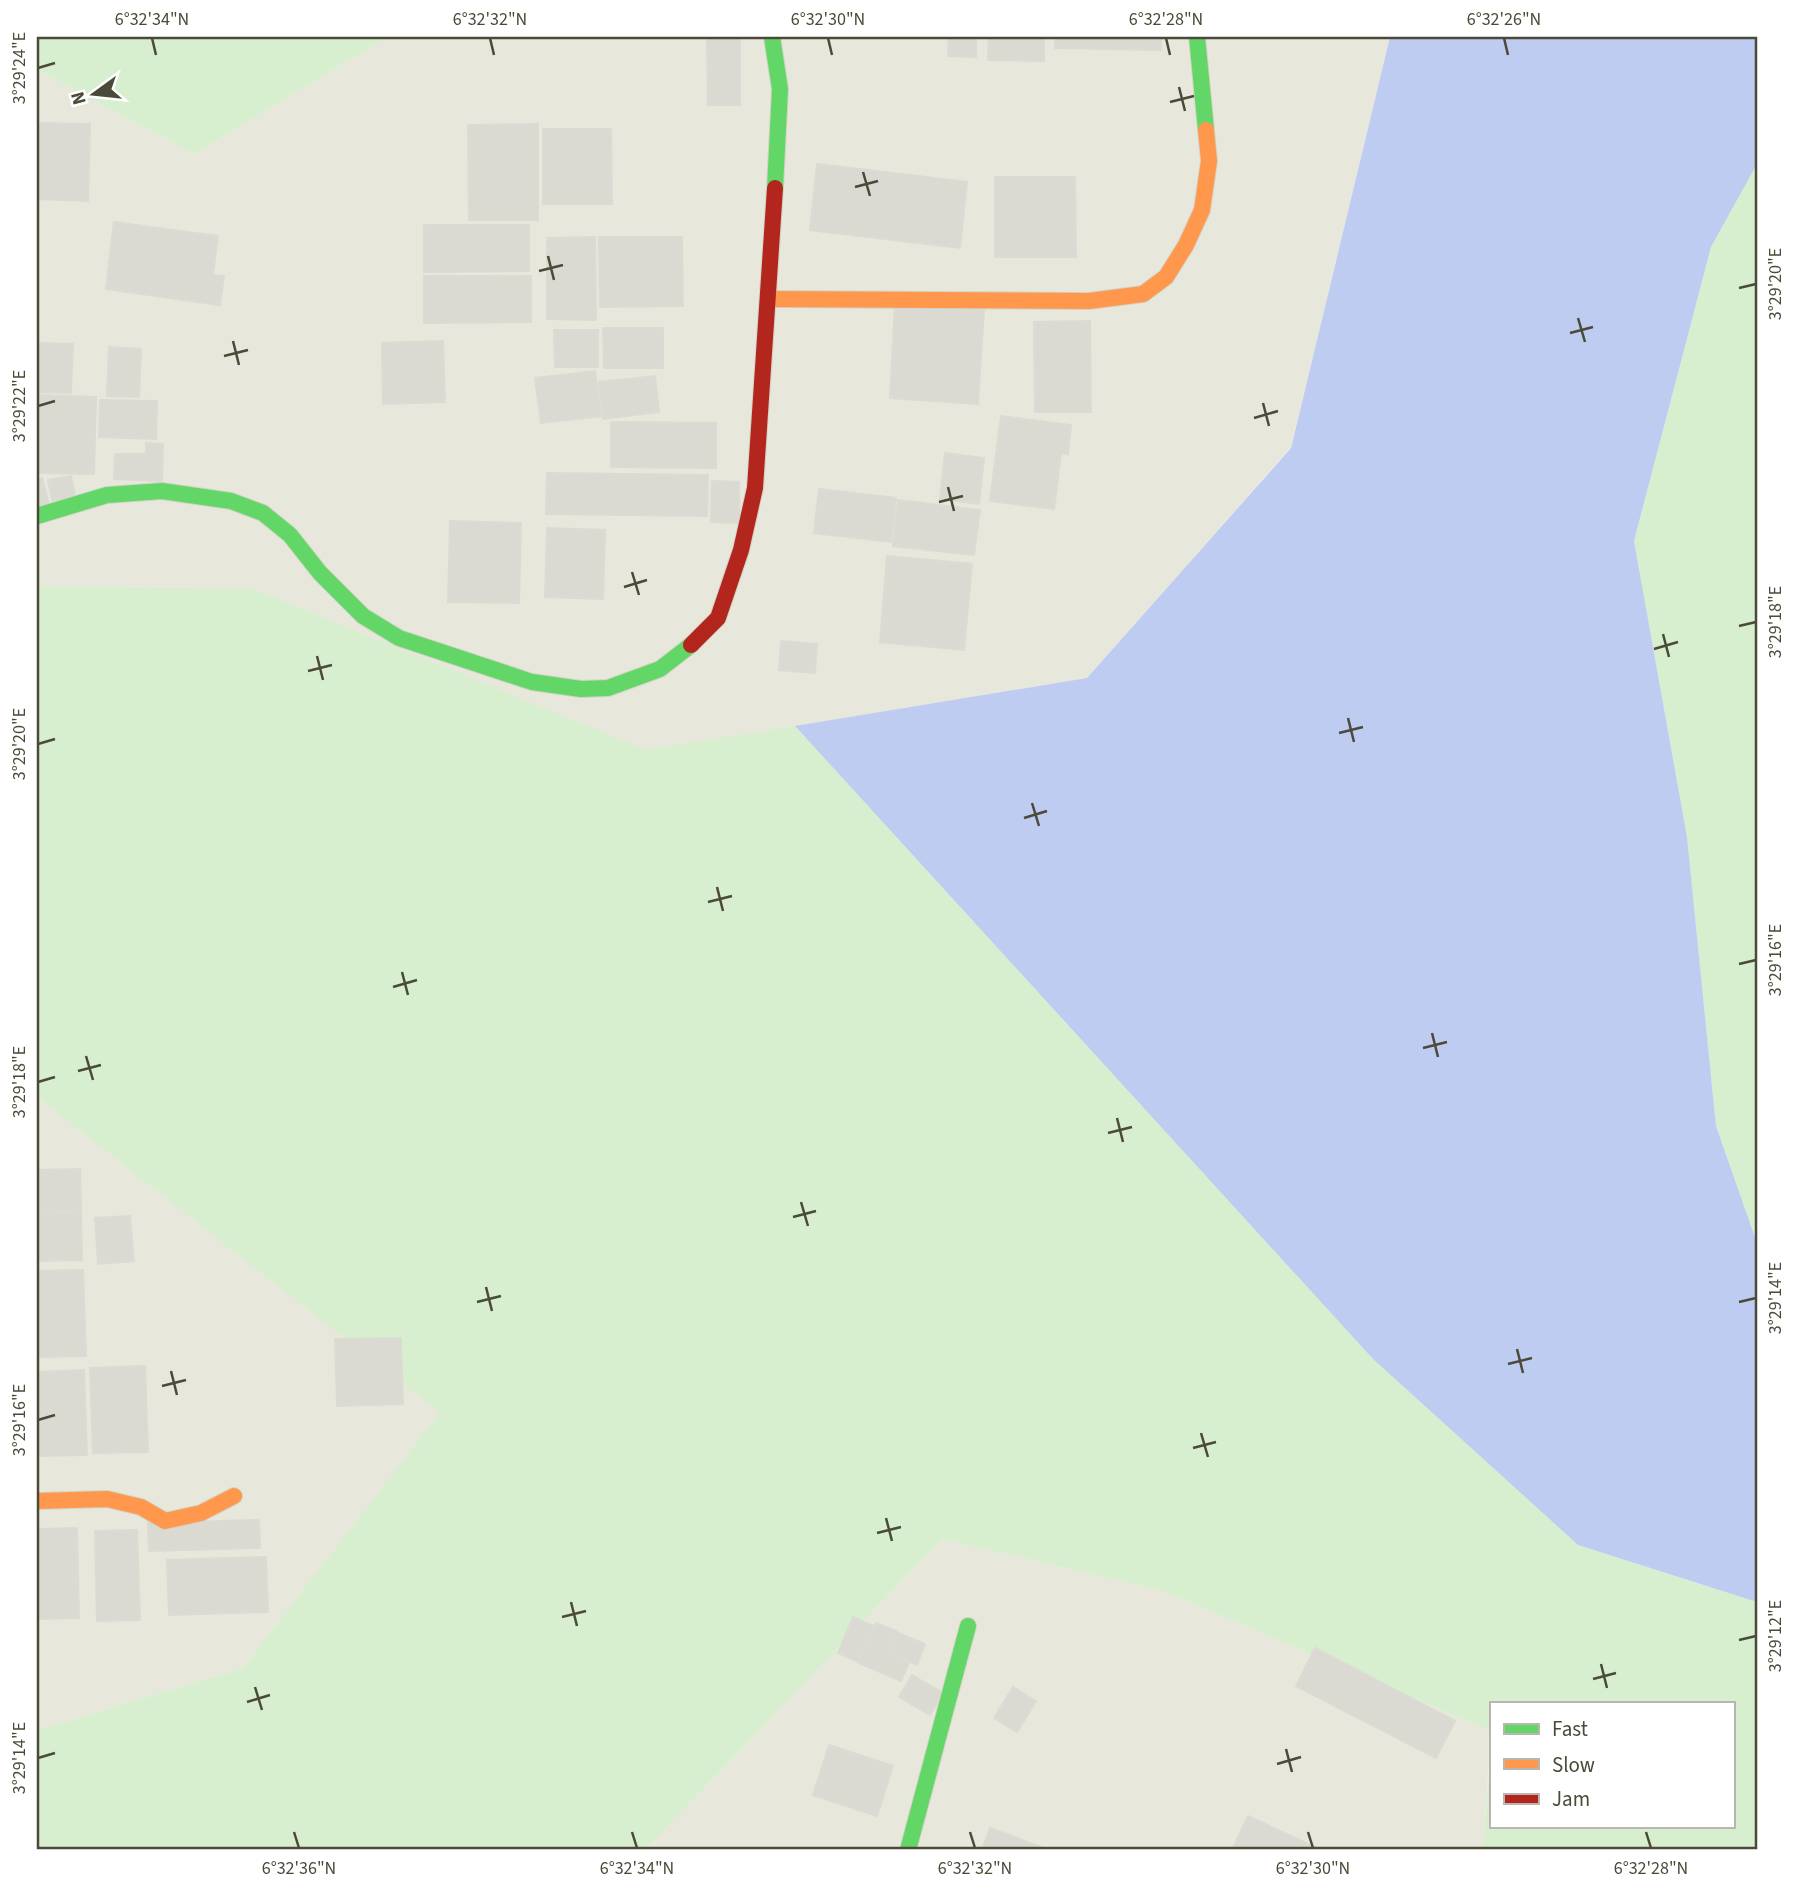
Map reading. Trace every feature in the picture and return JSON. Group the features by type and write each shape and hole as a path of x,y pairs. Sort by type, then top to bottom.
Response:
{"street":[{"path":"37,516 107,495 162,491 231,501 263,513 272,520 290,535 320,573 363,616 399,638 532,682 581,689 608,688 660,669 695,642 718,618 741,551 755,488 769,299 780,89 772,37"},
{"path":"769,299 1089,302 1143,294 1166,277 1186,245 1202,210 1209,161 1197,37"},
{"path":"37,1502 107,1499 141,1507 165,1521 201,1513 234,1496"},
{"path":"908,1850 968,1626"}],"shaded area":[{"path":"388,37 1390,37 1291,447 1087,678 646,751 252,588 37,587 37,70 194,154"},
{"path":"37,1097 441,1413 243,1668 37,1730"},
{"path":"942,1539 1163,1591 1490,1731 1483,1850 645,1850"}],"green space":[{"path":"37,37 388,37 194,154 37,70"},
{"path":"1757,164 1757,1243 1716,1126 1687,837 1634,541 1711,247"},
{"path":"37,587 252,588 646,750 795,726 1373,1359 1578,1545 1757,1602 1757,1850 1483,1850 1490,1756 1490,1828 1734,1828 1734,1702 1490,1702 1490,1731 1163,1591 942,1539 645,1850 37,1850 37,1730 243,1668 440,1413 37,1097"}],"water":[{"path":"1390,37 1757,37 1757,164 1711,247 1634,541 1687,837 1716,1126 1757,1243 1757,1602 1578,1545 1373,1359 795,726 1087,678 1291,448"}],"building":[{"path":"707,37 740,37 740,105 708,105"},
{"path":"949,37 976,37 976,57 948,56"},
{"path":"989,37 1044,37 1044,61 988,60"},
{"path":"1055,37 1161,37 1161,50 1055,48"},
{"path":"37,123 90,124 88,201 37,199"},
{"path":"538,124 538,220 469,220 468,125"},
{"path":"543,129 611,129 612,204 543,204"},
{"path":"817,164 967,182 960,248 810,230"},
{"path":"995,177 1075,177 1076,257 995,257"},
{"path":"114,222 218,236 213,275 224,276 220,305 106,289"},
{"path":"424,225 529,225 529,271 424,272"},
{"path":"595,237 596,320 547,319 547,238"},
{"path":"599,237 682,237 683,306 600,307"},
{"path":"424,276 531,276 531,322 424,323"},
{"path":"895,304 984,310 978,404 890,398"},
{"path":"1090,321 1091,412 1035,412 1034,322"},
{"path":"603,328 663,328 663,368 604,368"},
{"path":"554,330 598,330 598,367 555,367"},
{"path":"443,341 445,402 383,404 382,343"},
{"path":"37,343 73,344 71,393 37,392"},
{"path":"109,347 141,349 139,397 107,396"},
{"path":"595,371 601,416 541,423 535,378"},
{"path":"655,376 659,412 603,419 599,382"},
{"path":"37,395 96,397 94,474 37,473"},
{"path":"100,400 157,401 156,439 99,437"},
{"path":"1001,416 1071,425 1068,454 1061,453 1054,509 990,501"},
{"path":"611,422 716,423 716,468 611,467"},
{"path":"146,443 163,444 162,481 114,479 115,454 146,454"},
{"path":"945,453 984,458 979,504 940,499"},
{"path":"547,473 708,475 707,516 546,514"},
{"path":"71,476 76,501 53,505 48,480"},
{"path":"42,478 49,505 37,507 37,480"},
{"path":"712,481 739,482 739,523 711,522"},
{"path":"819,489 896,498 891,542 814,533"},
{"path":"898,500 980,510 974,555 893,546"},
{"path":"450,521 521,523 519,603 448,602"},
{"path":"547,528 605,530 603,599 545,597"},
{"path":"887,556 972,564 964,650 880,642"},
{"path":"781,641 817,644 815,673 779,670"},
{"path":"80,1169 81,1210 37,1212 37,1170"},
{"path":"81,1212 82,1260 37,1261 37,1213"},
{"path":"130,1216 134,1261 98,1264 95,1218"},
{"path":"83,1270 86,1356 37,1357 37,1271"},
{"path":"401,1338 403,1404 337,1406 335,1339"},
{"path":"145,1366 148,1452 93,1453 90,1368"},
{"path":"84,1370 87,1455 37,1456 37,1372"},
{"path":"259,1520 260,1548 149,1551 148,1523"},
{"path":"77,1528 79,1618 37,1619 37,1529"},
{"path":"137,1530 140,1620 97,1621 95,1531"},
{"path":"266,1557 268,1612 169,1615 167,1560"},
{"path":"853,1617 874,1626 858,1662 838,1653"},
{"path":"876,1623 896,1631 886,1653 909,1662 901,1681 859,1663"},
{"path":"896,1632 925,1644 917,1665 888,1652"},
{"path":"1315,1648 1455,1721 1436,1758 1296,1686"},
{"path":"912,1675 943,1693 930,1715 899,1697"},
{"path":"1013,1687 1036,1701 1017,1732 994,1718"},
{"path":"829,1745 893,1766 877,1816 813,1795"},
{"path":"1248,1816 1321,1850 1232,1850"},
{"path":"990,1828 1049,1850 982,1850"}],"traffic: fast":[{"path":"772,37 780,89 775,188"},
{"path":"1197,37 1206,130"},
{"path":"37,516 107,495 162,491 231,501 263,513 290,535 320,573 363,616 399,638 532,682 581,689 608,688 660,669 691,645"},
{"path":"908,1850 968,1626"}],"traffic: slow":[{"path":"769,299 1089,301 1143,294 1166,277 1186,245 1202,210 1209,161 1206,130"},
{"path":"37,1501 107,1499 141,1507 165,1521 201,1513 234,1496"}],"traffic: jam":[{"path":"691,645 718,618 741,550 755,488 775,188"}]}
